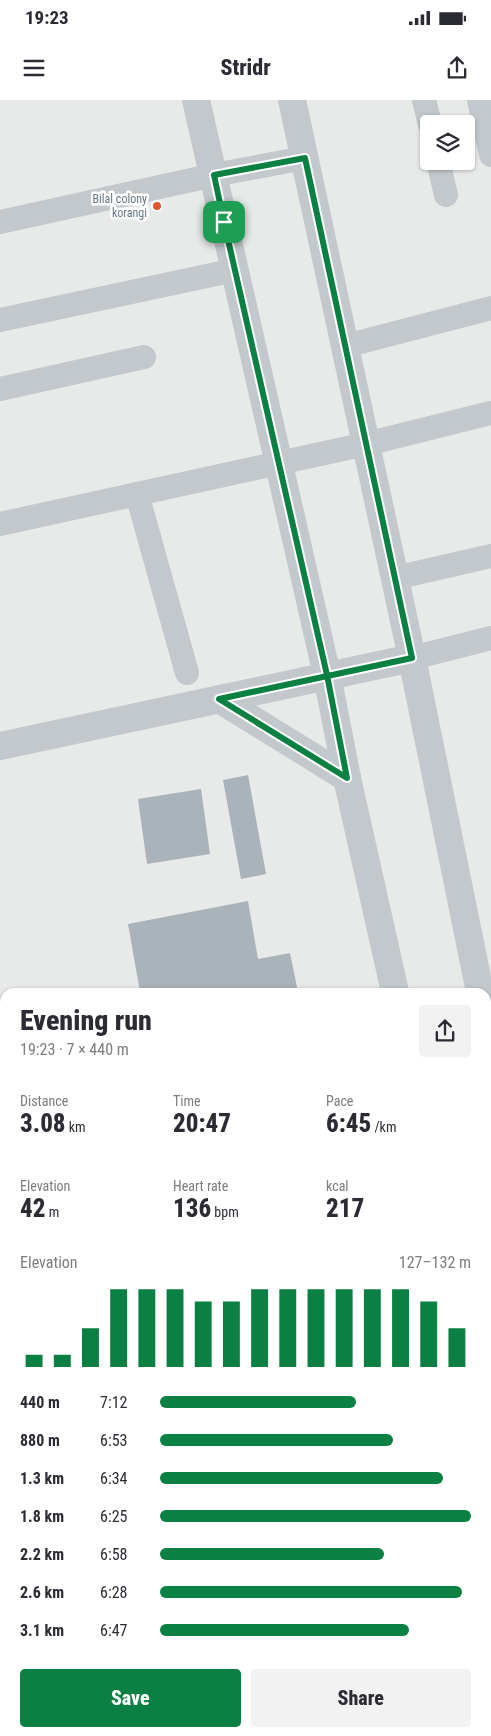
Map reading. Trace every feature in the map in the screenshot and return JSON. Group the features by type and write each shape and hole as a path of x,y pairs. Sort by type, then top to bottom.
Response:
{"street":[{"path":"196,100 327,675 347,778 394,988"},
{"path":"292,100 412,658 479,988"},
{"path":"424,100 428,115"},
{"path":"479,100 491,155"},
{"path":"0,222 214,175 305,158"},
{"path":"440,170 446,195"},
{"path":"0,320 235,270"},
{"path":"345,346 491,308"},
{"path":"0,389 144,357"},
{"path":"0,524 366,444 491,413"},
{"path":"137,494 188,673"},
{"path":"395,578 491,556"},
{"path":"0,746 412,658 491,638"},
{"path":"219,699 347,778"}],"shaded area":[{"path":"0,100 491,100 491,988 0,988"}],"building":[{"path":"248,775 266,874 241,879 223,780"},
{"path":"201,789 210,854 147,864 138,799"},
{"path":"248,901 258,959 290,953 297,988 139,988 128,924"}],"place":[{"name":"Bilal colony korangi","path":"157,206"}],"route":[{"path":"224,222 214,175 305,158 412,658 327,675 219,699 347,778 327,675 224,222"}]}
